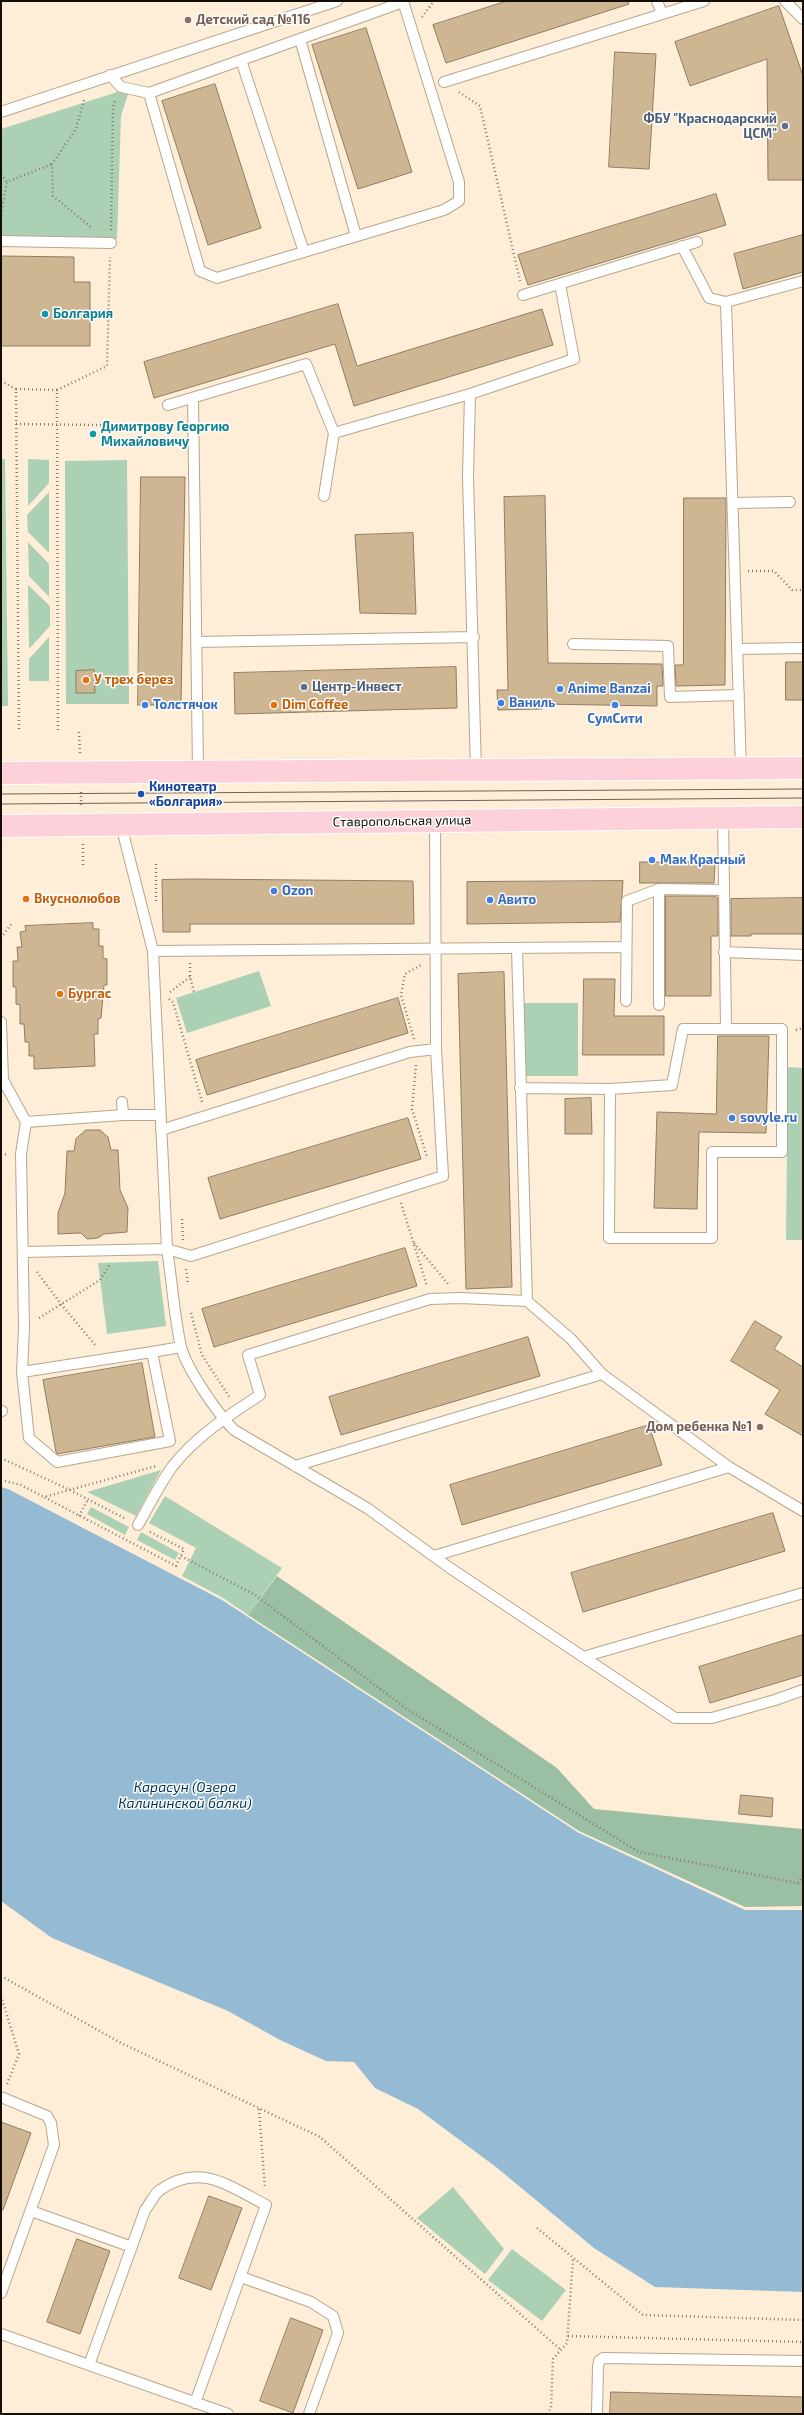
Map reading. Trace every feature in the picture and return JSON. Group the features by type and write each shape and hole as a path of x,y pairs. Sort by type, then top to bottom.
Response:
{"main road":[{"path":"1,773 803,768"},
{"name":"Ставропольская улица","path":"1,826 803,817"}],"lane":[{"path":"1,112 337,1"},
{"path":"110,75 121,87 149,93 403,1 459,182 459,201 444,210 217,278 200,271 149,93"},
{"path":"657,1 662,14"},
{"path":"444,82 704,1"},
{"path":"785,1 803,19"},
{"path":"300,39 356,236"},
{"path":"241,60 304,252"},
{"path":"1,241 111,243"},
{"path":"523,295 697,242"},
{"path":"682,246 709,298 726,302 803,280"},
{"path":"334,433 470,394 574,359 560,284"},
{"path":"726,302 741,769"},
{"path":"168,405 306,364 334,433 324,496"},
{"path":"470,394 468,477 474,637 476,771"},
{"path":"193,398 198,771"},
{"path":"733,503 790,502"},
{"path":"196,642 474,637"},
{"path":"573,644 668,646 670,696 739,695"},
{"path":"738,649 803,648"},
{"path":"723,817 726,1028"},
{"path":"23,1252 167,1249 185,1255 202,1254 443,1176 436,1049 435,820"},
{"path":"121,825 153,951 160,1130 167,1249 181,1347 188,1363 223,1418 234,1430 367,1508 434,1556 675,1718 712,1718 775,1700 803,1690"},
{"path":"626,1001 627,901 658,889 724,890"},
{"path":"658,889 659,1005"},
{"path":"153,951 189,952 626,947"},
{"path":"517,948 527,1301"},
{"path":"724,952 803,955"},
{"path":"1,1022 2,1080 26,1122 21,1154 24,1328 22,1372 29,1438 57,1462 170,1441 152,1352"},
{"path":"520,1088 610,1089 672,1084 683,1029 782,1029 782,1152 712,1152 712,1238 609,1238 610,1089"},
{"path":"160,1130 410,1052 436,1049"},
{"path":"122,1102 123,1115"},
{"path":"26,1122 123,1115 160,1115"},
{"path":"138,1525 179,1459 223,1418 260,1395 248,1355 430,1298 527,1301 571,1339 602,1374 729,1467 803,1510"},
{"path":"22,1372 181,1347"},
{"path":"295,1466 602,1374"},
{"path":"434,1556 729,1467"},
{"path":"583,1657 803,1593"},
{"path":"1,2097 47,2116 51,2123 54,2145 1,2293"},
{"path":"90,2365 145,2210 160,2190 187,2177 209,2176 266,2205 196,2403"},
{"path":"30,2211 132,2248"},
{"path":"241,2277 311,2302 333,2316 338,2333 309,2414"},
{"path":"1,2334 228,2414"},
{"path":"597,2414 598,2367 599,2361 603,2358 803,2361"}],"path":[{"path":"419,22 434,1"},
{"path":"7,182 52,164 76,129 90,82"},
{"path":"444,82 480,106 523,295"},
{"path":"1,381 16,389 57,390 108,366 113,107 121,87"},
{"path":"52,164 53,196 111,243"},
{"path":"1,174 7,182 1,215"},
{"path":"16,389 19,732"},
{"path":"57,390 58,732"},
{"path":"16,424 193,427"},
{"path":"735,571 774,571 792,590 803,590"},
{"path":"79,732 83,865"},
{"path":"156,864 156,909"},
{"path":"1,938 12,922"},
{"path":"189,952 190,977 194,992"},
{"path":"165,995 190,977"},
{"path":"165,995 166,1002"},
{"path":"165,995 173,1002 206,1116"},
{"path":"397,1191 430,1298"},
{"path":"182,1217 189,1291"},
{"path":"413,1242 460,1298"},
{"path":"24,1328 100,1280 118,1250"},
{"path":"23,1252 61,1304 108,1359"},
{"path":"190,1306 202,1355 237,1410"},
{"path":"1,1458 70,1490 184,1549 176,1566 21,1485 1,1480"},
{"path":"44,1497 179,1459"},
{"path":"79,1516 88,1499"},
{"path":"181,1556 255,1595 407,1709 639,1852 798,1883 803,1876"},
{"path":"1,1976 121,2043 320,2137 561,2350"},
{"path":"1,1996 19,2054 1,2097"},
{"path":"259,2109 266,2205"},
{"path":"537,2228 643,2315 803,2320"},
{"path":"547,2414 551,2408 553,2359 567,2343 573,2258"},
{"path":"568,2336 803,2342"}],"green space":[{"path":"130,88 121,116 117,239 1,236 1,129"},
{"path":"1,459 5,459 8,706 1,706"},
{"path":"28,459 49,460 49,483 28,506"},
{"path":"127,460 129,704 66,704 65,461"},
{"path":"49,492 49,553 28,532 27,515"},
{"path":"28,542 49,564 49,597 29,576"},
{"path":"28,585 50,606 50,626 29,649"},
{"path":"49,637 49,681 29,681 29,659"},
{"path":"259,971 271,1006 187,1033 176,998"},
{"path":"523,1003 578,1003 578,1076 524,1076"},
{"path":"788,1067 803,1068 803,1240 786,1240"},
{"path":"158,1261 166,1326 107,1334 98,1263"},
{"path":"161,1470 136,1516 87,1492"},
{"path":"165,1496 282,1568 248,1615 223,1598 182,1576 196,1548 149,1523"},
{"path":"91,1507 129,1527 125,1535 87,1514"},
{"path":"141,1532 179,1553 175,1560 137,1540"},
{"path":"277,1576 557,1768 594,1809 803,1829 803,1906 745,1907 579,1831 248,1615"},
{"path":"453,2187 504,2249 485,2274 417,2218"},
{"path":"512,2249 566,2290 542,2321 488,2280"}],"water":[{"name":"Карасун (Озера Калининской балки)","path":"1,1487 8,1489 222,1600 579,1833 745,1910 803,1910 803,2292 655,2287 594,2248 496,2167 418,2109 375,2088 354,2062 326,2061 280,2040 228,2011 52,1938 1,1901"}],"building":[{"path":"507,1 628,1 629,4 446,63 433,25"},
{"path":"779,6 803,76 803,180 768,180 767,59 690,86 675,42"},
{"path":"366,28 412,172 358,189 312,45"},
{"path":"615,52 656,54 649,169 609,167"},
{"path":"215,84 261,228 208,245 162,101"},
{"path":"716,194 726,225 528,285 518,255"},
{"path":"803,235 803,272 743,289 734,254"},
{"name":"Болгария","path":"1,256 74,257 74,282 90,282 90,346 1,346"},
{"path":"338,304 357,366 542,309 553,345 354,406 335,344 154,398 144,362"},
{"path":"141,477 185,477 181,705 138,705"},
{"path":"545,496 548,663 662,664 663,686 657,686 657,706 542,704 542,709 498,710 497,690 508,690 504,497"},
{"path":"684,498 726,498 725,685 676,686 675,665 683,665"},
{"path":"413,533 416,614 360,613 355,535"},
{"path":"786,662 803,662 803,700 786,700"},
{"path":"456,667 457,708 235,714 234,673"},
{"path":"94,670 95,693 76,693 76,671"},
{"path":"640,862 715,862 714,883 640,883"},
{"path":"162,880 413,881 414,924 190,924 190,932 163,932"},
{"path":"623,881 620,922 467,924 467,882"},
{"path":"666,896 714,896 718,898 718,936 711,936 711,996 666,996"},
{"path":"803,898 803,934 751,934 751,936 731,936 731,899"},
{"name":"Бургас","path":"93,923 93,929 99,929 99,946 103,946 103,958 107,959 107,985 104,985 101,1018 98,1019 98,1034 94,1034 95,1066 34,1069 34,1056 29,1056 29,1042 25,1042 24,1024 20,1024 20,1005 16,1004 16,987 13,987 13,961 18,961 17,947 22,947 20,932 26,931 25,926"},
{"path":"504,972 512,1287 466,1289 458,974"},
{"path":"584,979 615,979 614,1016 664,1016 664,1055 583,1055"},
{"path":"398,998 408,1033 207,1095 196,1060"},
{"path":"718,1036 769,1036 766,1133 699,1132 697,1209 654,1208 657,1112 716,1114"},
{"path":"591,1098 592,1134 565,1134 565,1099"},
{"path":"408,1118 421,1159 220,1219 208,1178"},
{"path":"86,1130 100,1130 108,1137 111,1150 118,1150 120,1190 128,1208 127,1232 104,1234 98,1238 87,1239 81,1233 58,1234 58,1213 65,1193 67,1151 74,1151 76,1139"},
{"path":"405,1248 417,1286 214,1347 202,1309"},
{"path":"755,1321 782,1337 774,1349 803,1367 803,1436 765,1414 780,1390 731,1361"},
{"path":"528,1337 540,1376 341,1435 329,1397"},
{"path":"142,1363 155,1437 57,1454 43,1380"},
{"path":"649,1425 662,1465 462,1525 450,1485"},
{"path":"773,1513 785,1551 583,1612 571,1573"},
{"path":"803,1635 803,1675 710,1703 699,1667"},
{"path":"741,1795 773,1798 772,1817 739,1814"},
{"path":"1,2122 31,2133 3,2210 1,2210"},
{"path":"209,2196 242,2208 211,2290 179,2278"},
{"path":"77,2239 110,2251 80,2334 47,2322"},
{"path":"291,2318 323,2330 293,2413 260,2401"},
{"path":"611,2392 803,2397 803,2414 610,2414"}],"tram line":[{"path":"1,794 803,789"},
{"path":"1,804 803,798"}],"place":[{"name":"Детский сад №116","path":"188,20"},
{"name":"ФБУ \"Краснодарский ЦСМ\"","path":"785,126"},
{"name":"Болгария","path":"45,314"},
{"name":"Димитрову Георгию Михайловичу","path":"93,434"},
{"name":"У трех берез","path":"86,680"},
{"name":"Центр-Инвест","path":"304,687"},
{"name":"Anime Banzai","path":"560,689"},
{"name":"Ваниль","path":"501,703"},
{"name":"Толстячок","path":"145,705"},
{"name":"Dim Coffee","path":"274,705"},
{"name":"СумСити","path":"615,705"},
{"name":"Кинотеатр «Болгария»","path":"141,794"},
{"name":"Мак Красный","path":"652,860"},
{"name":"Ozon","path":"274,891"},
{"name":"Вкуснолюбов","path":"26,899"},
{"name":"Авито","path":"490,900"},
{"name":"Бургас","path":"60,994"},
{"name":"sovyle.ru","path":"732,1118"},
{"name":"Дом ребенка №1","path":"760,1427"}]}
